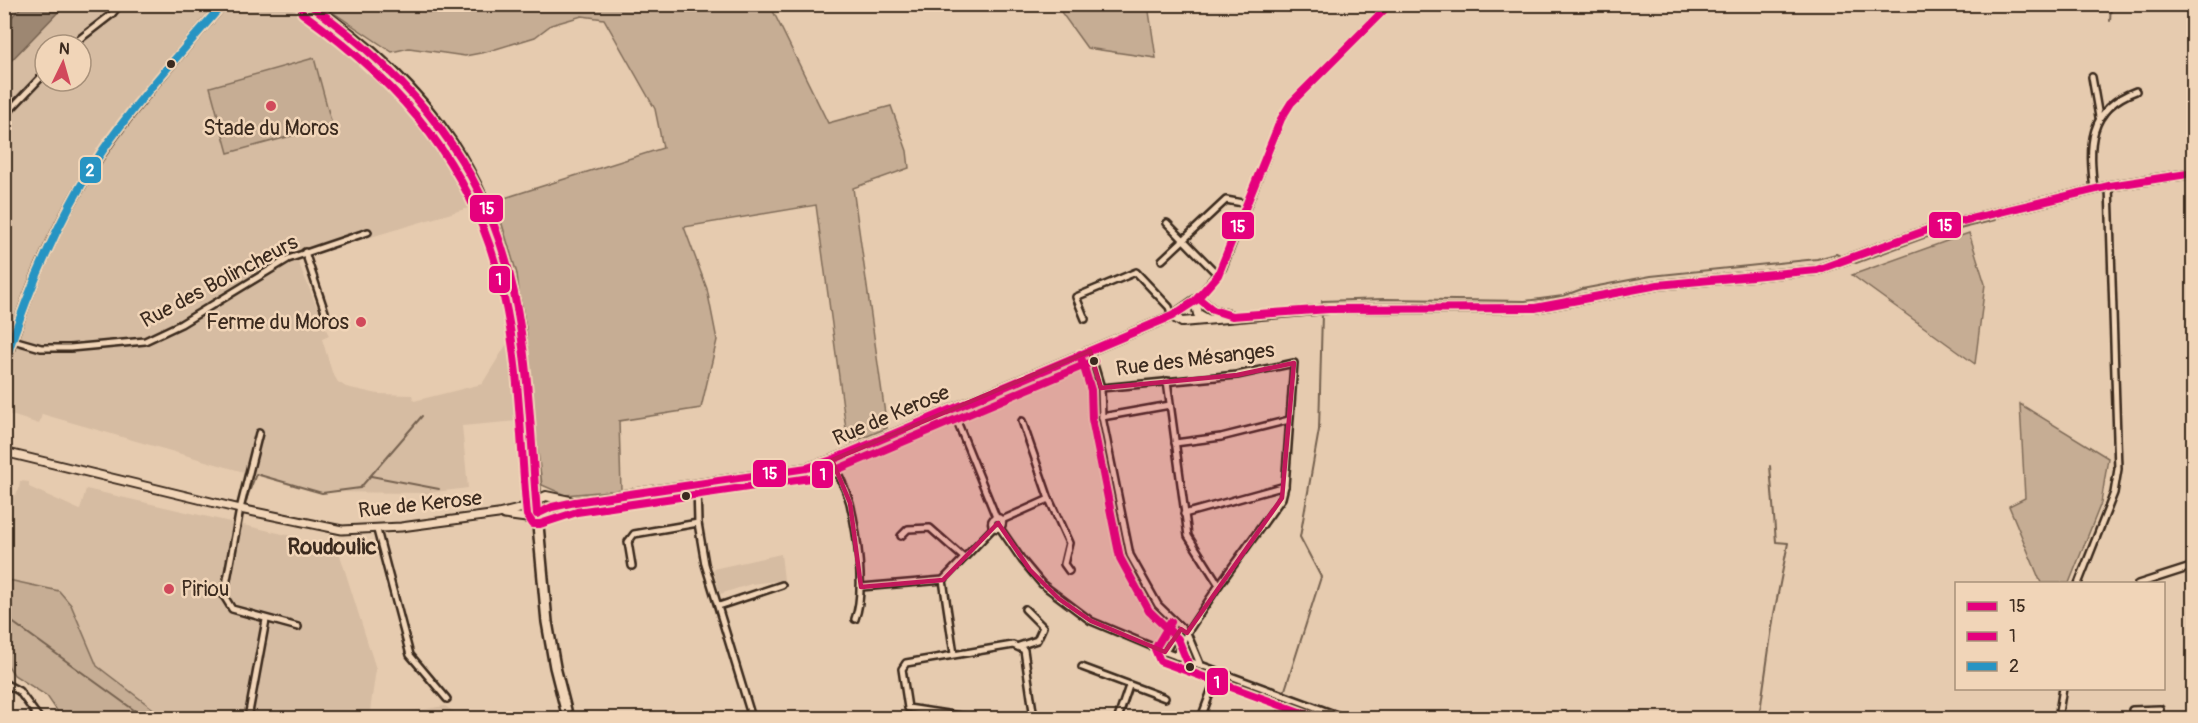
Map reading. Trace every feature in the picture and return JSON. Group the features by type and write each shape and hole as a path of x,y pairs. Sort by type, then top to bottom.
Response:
{"main road":[{"path":"4,366 7,351 42,261 85,179 129,115 223,4"},
{"path":"308,4 393,69 431,113 457,149 479,188 500,238 514,294 522,347 542,574 551,647 568,718"},
{"path":"1172,316 1182,322 1329,309 1535,308 1658,285 1817,270 1933,228 2109,186 2193,173"},
{"path":"1197,300 1213,310 1232,316"},
{"path":"1197,300 1198,314 1208,320"},
{"name":"Rue de Kerose","path":"537,514 575,502 779,474 832,460 1172,316 1197,300"},
{"name":"Rue de Kerose","path":"536,501 546,496 575,502"}],"street":[{"path":"86,33 120,4"},
{"path":"1197,300 1218,275 1281,119 1291,103 1390,4"},
{"path":"2092,77 2099,117 2091,146 2094,190"},
{"path":"6,114 33,86"},
{"path":"2099,117 2123,95 2136,91"},
{"path":"2079,582 2114,493 2118,469 2109,186"},
{"path":"1162,260 1226,200 1248,204"},
{"path":"1167,223 1218,275"},
{"name":"Rue des Bolincheurs","path":"13,340 41,348 70,348 144,341 181,324 281,263 305,252 368,232"},
{"path":"305,252 325,312"},
{"path":"1085,319 1076,297 1136,272 1169,307 1172,316"},
{"path":"1090,351 1101,388 1102,417 1130,555 1158,604 1187,633 1200,664"},
{"name":"Rue des Mésanges","path":"1101,388 1237,375 1294,363 1290,420"},
{"path":"1167,381 1188,536 1218,585"},
{"path":"1102,417 1170,405"},
{"path":"861,587 943,580 997,527 999,519 952,409"},
{"path":"1022,420 1049,499 1069,543 1064,564 1069,571"},
{"path":"1175,443 1221,437 1290,420 1286,486 1282,498 1218,585 1187,633 1176,656"},
{"path":"259,433 240,509 224,596 232,609 298,627"},
{"name":"Rue de Kerose","path":"4,452 240,509 332,528 377,530 498,514 519,509 536,501"},
{"path":"832,460 850,503 861,587 861,604 855,619"},
{"path":"697,486 698,523 705,564 752,718"},
{"path":"1184,514 1286,486"},
{"path":"1049,499 992,523 1030,570 1059,599 1091,621 1165,652 1345,718"},
{"name":"Rue de Kerose","path":"498,514 525,518 537,514"},
{"path":"632,566 628,542 634,534 698,523"},
{"path":"901,536 908,529 930,528 964,558"},
{"path":"377,530 413,660 447,699"},
{"path":"2144,582 2193,566"},
{"path":"943,580 954,654"},
{"path":"719,606 782,585"},
{"path":"973,718 908,708 902,669 906,663 954,654 1020,646 1037,640 1043,627 1025,609"},
{"path":"248,718 266,620"},
{"path":"1165,652 1180,627"},
{"path":"1020,646 1024,650 1034,718"},
{"path":"1082,667 1165,698"},
{"path":"1201,718 1211,691 1222,672"},
{"path":"4,683 24,695 39,718"},
{"path":"1118,718 1129,686"},
{"path":"2058,718 2063,690"},
{"path":"2130,718 2132,710 2160,709 2160,718"}],"highlighted area":[{"path":"1090,351 1101,388 1237,375 1294,363 1282,498 1187,633 1181,629 1165,652 1091,621 1059,599 1030,570 998,523 943,580 861,587 850,503 832,460"}],"shaded area":[{"path":"24,4 65,5 38,33 33,33 33,38 5,67 5,24"},
{"path":"5,5 287,5 331,35 397,91 417,113 450,159 475,206 297,259 329,336 322,339 332,372 338,382 346,387 378,394 412,395 414,401 482,384 511,337 517,421 462,426 468,488 428,493 314,492 42,414 39,424 5,413"},
{"path":"322,5 770,5 828,123 891,106 907,151 909,168 853,188 887,428 848,444 816,205 684,227 707,289 717,340 701,408 619,421 621,490 565,495 542,485 517,274 495,201 663,148 655,109 604,19 582,16 551,25 535,37 465,56 409,48 392,52"},
{"path":"1056,5 1148,5 1156,58 1087,48"},
{"name":"Stade du Moros","path":"314,58 332,125 228,153 210,87"},
{"path":"1969,233 1985,284 1975,364 1852,275"},
{"path":"2020,404 2108,458 2101,503 2069,582 2041,582 2009,506 2025,498"},
{"path":"20,481 29,482 29,487 80,510 86,489 300,538 299,546 316,553 339,552 376,669 369,718 165,718 97,666 71,605 59,591 5,579 5,503 9,503 19,490"},
{"path":"781,554 784,580 751,584 720,594 713,569"},
{"path":"4,579 59,591 71,605 97,666 165,718 62,718 47,696 14,675 5,661"},
{"path":"445,706 458,714 458,718 369,718"}],"waterway":[{"path":"2110,21 2111,4"},
{"path":"1850,261 1856,263 1924,238 1995,220"},
{"path":"1322,307 1322,301 1384,299 1525,301 1563,296 1582,289 1651,276 1817,259 1836,254 1845,258"},
{"path":"1276,718 1321,577 1300,537 1319,430 1322,313"},
{"path":"191,494 244,505 256,474 322,493 360,488 422,416"},
{"path":"1759,718 1774,614 1788,543 1776,542 1770,466"},
{"path":"371,476 439,489"},
{"path":"4,616 145,718"}],"transit line":[{"name":"2","path":"4,364 45,255 85,178 129,114 223,4"},
{"name":"15","path":"309,4 381,62 412,94 440,128 464,165 485,204 502,247 519,320 529,403 537,514 552,507 575,502 807,468 832,460 1172,316 1195,301 1218,275 1281,119 1291,103 1390,4"},
{"name":"1","path":"302,13 339,41 403,101 454,169 474,207 491,248 509,320 516,376 527,515 533,524 540,524 577,512 810,478 836,470 1094,361"},
{"name":"15","path":"1198,298 1213,310 1232,316 1329,309 1535,308 1658,285 1817,270 1933,228 2109,186 2194,173"},
{"name":"1","path":"1080,354 1091,390 1092,419 1120,558 1149,611 1178,639 1190,668"},
{"name":"1","path":"1171,622 1155,649 1160,661 1316,718"}],"place":[{"name":"Stade du Moros","path":"271,106"},
{"name":"Ferme du Moros","path":"361,322"},
{"name":"Piriou","path":"169,589"}],"district":[{"name":"Roudoulic","path":"332,546"}]}
